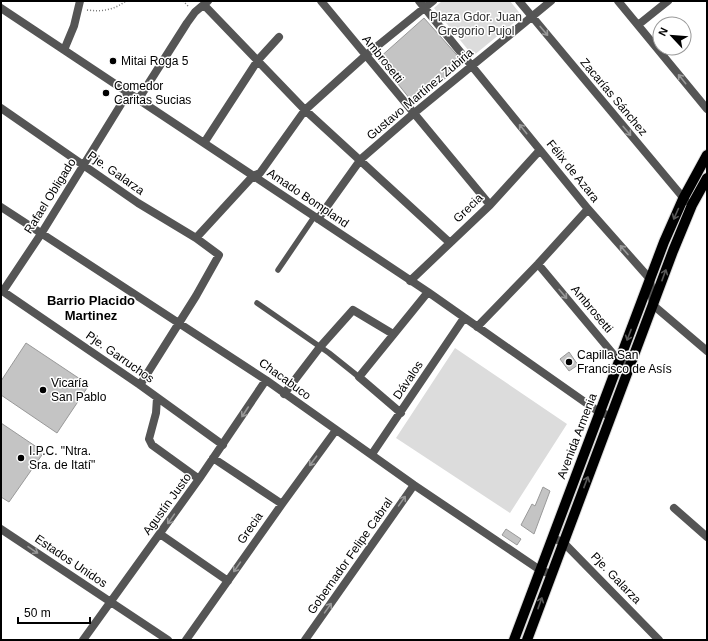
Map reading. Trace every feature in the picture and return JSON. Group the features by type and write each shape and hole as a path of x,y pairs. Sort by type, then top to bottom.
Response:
{"main road":[{"name":"Avenida Armenia","path":"514,640 664,242 683,199 707,154"},
{"name":"Avenida Armenia","path":"527,640 653,305 692,205 707,178"}],"street":[{"name":"Ambrosetti","path":"321,1 413,114 490,205"},
{"name":"Félix de Azara","path":"419,1 588,209 650,280"},
{"path":"196,238 253,176 260,173 305,110 366,56 433,1"},
{"name":"Zacarías Sánchez","path":"519,1 683,199 692,205"},
{"name":"Gustavo Martínez Zubiria","path":"316,218 361,159 413,114 551,1"},
{"path":"618,1 707,109"},
{"path":"638,25 668,1"},
{"path":"138,100 187,23 206,3 305,110 361,159 450,242"},
{"path":"64,50 74,26 79,5"},
{"name":"Amado Bompland","path":"1,8 428,292 599,412 611,416"},
{"path":"204,143 258,60 279,37"},
{"name":"Rafael Obligado","path":"2,291 41,234 128,93"},
{"name":"Pje. Galarza","path":"1,108 138,203 196,238 219,255 179,322"},
{"name":"Grecia","path":"410,281 490,205 540,150"},
{"name":"Chacabuco","path":"1,207 266,380 414,485 540,570 551,574"},
{"path":"477,327 538,264 588,209"},
{"name":"Ambrosetti","path":"538,264 619,361"},
{"path":"650,280 653,305 707,351"},
{"name":"Pje. Garruchos","path":"2,291 140,385 223,445"},
{"path":"400,413 359,377 428,292"},
{"path":"284,394 320,347 353,310 393,334"},
{"name":"Dávalos","path":"372,454 464,318"},
{"path":"140,385 179,322"},
{"path":"619,361 631,365"},
{"name":"Agustín Justo","path":"83,640 199,480 266,380"},
{"path":"157,398 156,413 149,439 152,445 199,480"},
{"name":"Grecia","path":"186,640 336,430"},
{"path":"213,458 282,504"},
{"name":"Gobernador Felipe Cabral","path":"306,640 414,485"},
{"path":"674,508 707,537"},
{"name":"Estados Unidos","path":"1,529 168,640"},
{"path":"160,534 228,581"},
{"name":"Pje. Galarza","path":"552,538 563,542 659,640"}],"lane":[{"path":"278,270 316,218"},
{"path":"257,303 320,347 359,377"}],"path":[{"path":"79,5 100,12 117,8 126,1"}],"green space":[{"name":"Plaza Gdor. Juan Gregorio Pujol","path":"442,1 510,1 522,16 473,56 434,8"},
{"path":"455,348 567,424 510,513 396,438"}],"building":[{"path":"424,18 464,63 414,104 378,59"},
{"name":"Vicaría San Pablo","path":"26,343 89,385 57,433 1,395 1,381"},
{"name":"Capilla San Francisco de Asís","path":"569,352 578,365 569,371 560,359"},
{"name":"I.P.C. \"Ntra. Sra. de Itatí\"","path":"1,423 44,452 9,502 1,497"},
{"path":"543,487 550,491 534,534 521,525 532,504 535,506"},
{"path":"506,529 521,539 517,545 502,535"}],"place":[{"name":"Mitai Roga 5","path":"113,61"},
{"name":"Comedor Caritas Sucias","path":"106,93"},
{"name":"Capilla San Francisco de Asís","path":"569,362"},
{"name":"Vicaría San Pablo","path":"43,390"},
{"name":"I.P.C. \"Ntra. Sra. de Itatí\"","path":"21,458"}],"district":[{"name":"Barrio Placido Martinez","path":"91,308"}]}
